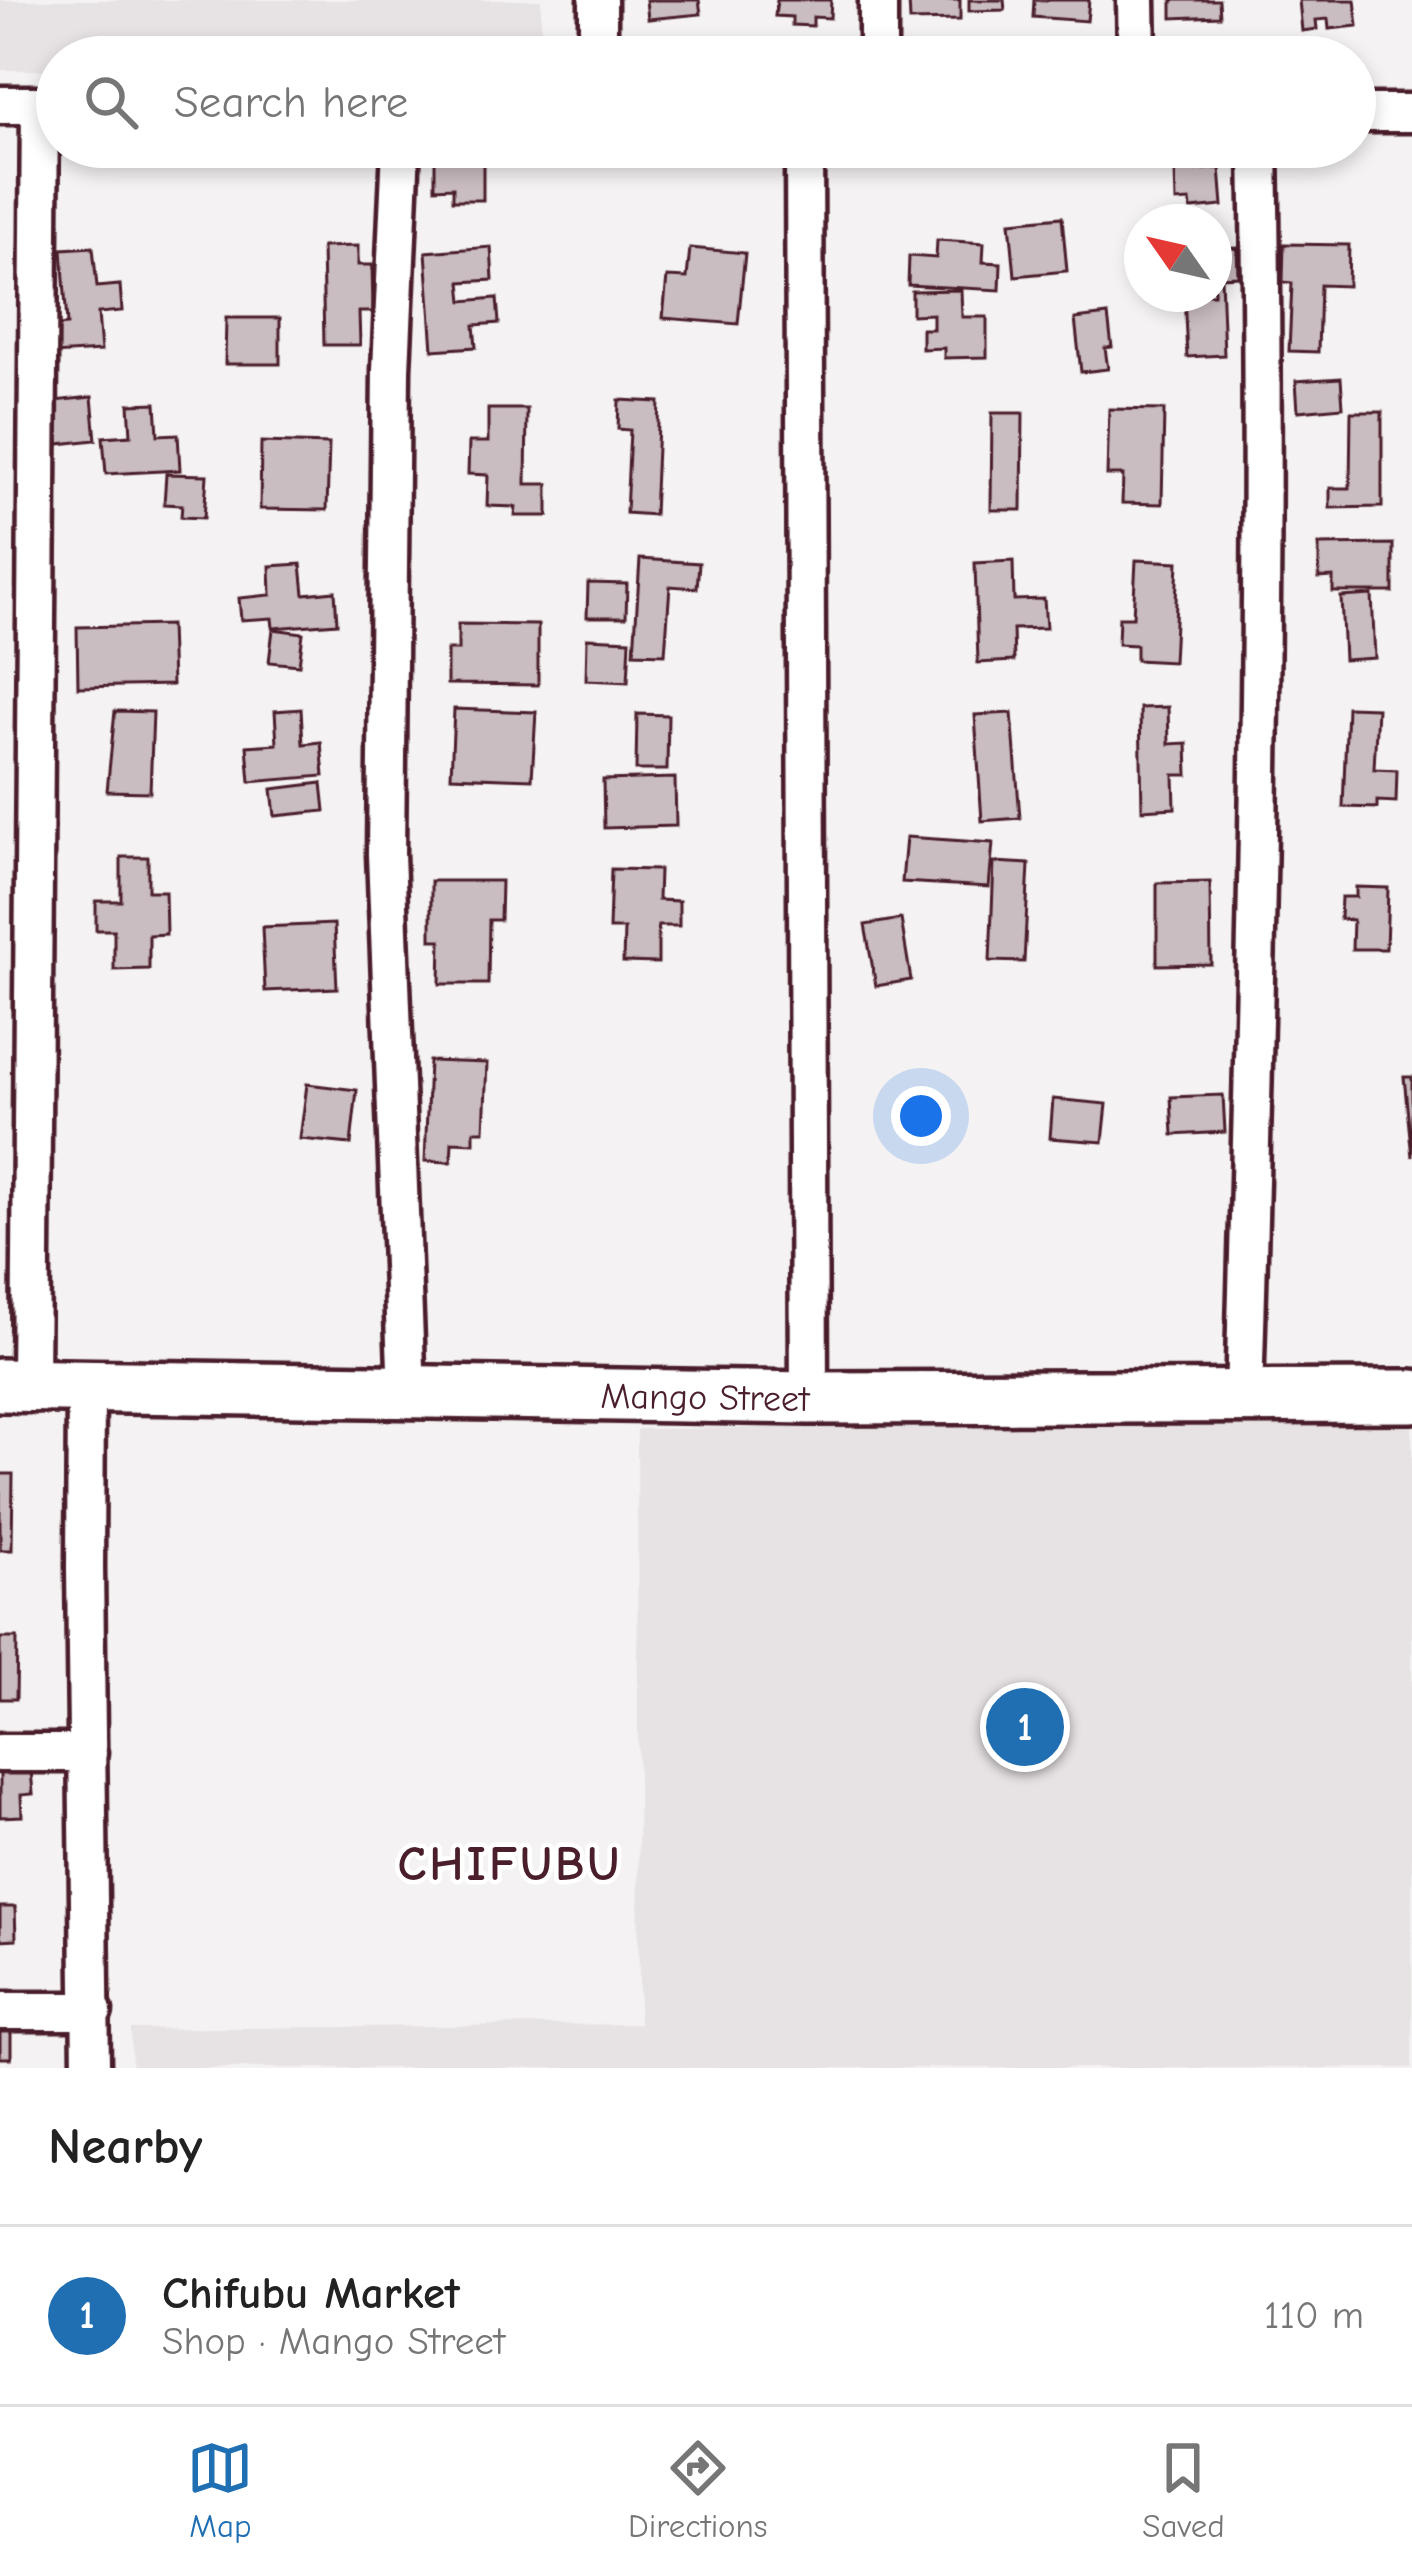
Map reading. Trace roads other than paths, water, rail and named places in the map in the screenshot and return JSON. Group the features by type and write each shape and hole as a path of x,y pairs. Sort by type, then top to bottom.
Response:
{"main road":[{"name":"Mango Street","path":"15,1384 86,1389 809,1398 1412,1396"}],"street":[{"path":"598,0 598,36"},
{"path":"878,0 878,36"},
{"path":"1136,0 1137,36"},
{"path":"0,105 36,105"},
{"path":"1376,113 1412,112"},
{"path":"15,1384 46,168"},
{"path":"400,168 391,370 386,854 407,1393"},
{"path":"804,168 809,1398"},
{"path":"1244,1398 1262,791 1259,168"},
{"path":"86,1389 92,2068"},
{"path":"0,1753 88,1753"},
{"path":"0,2011 93,2011"}],"place":[{"name":"Chifubu Market","path":"1025,1727"}],"district":[{"name":"CHIFUBU","path":"510,1863"}]}
